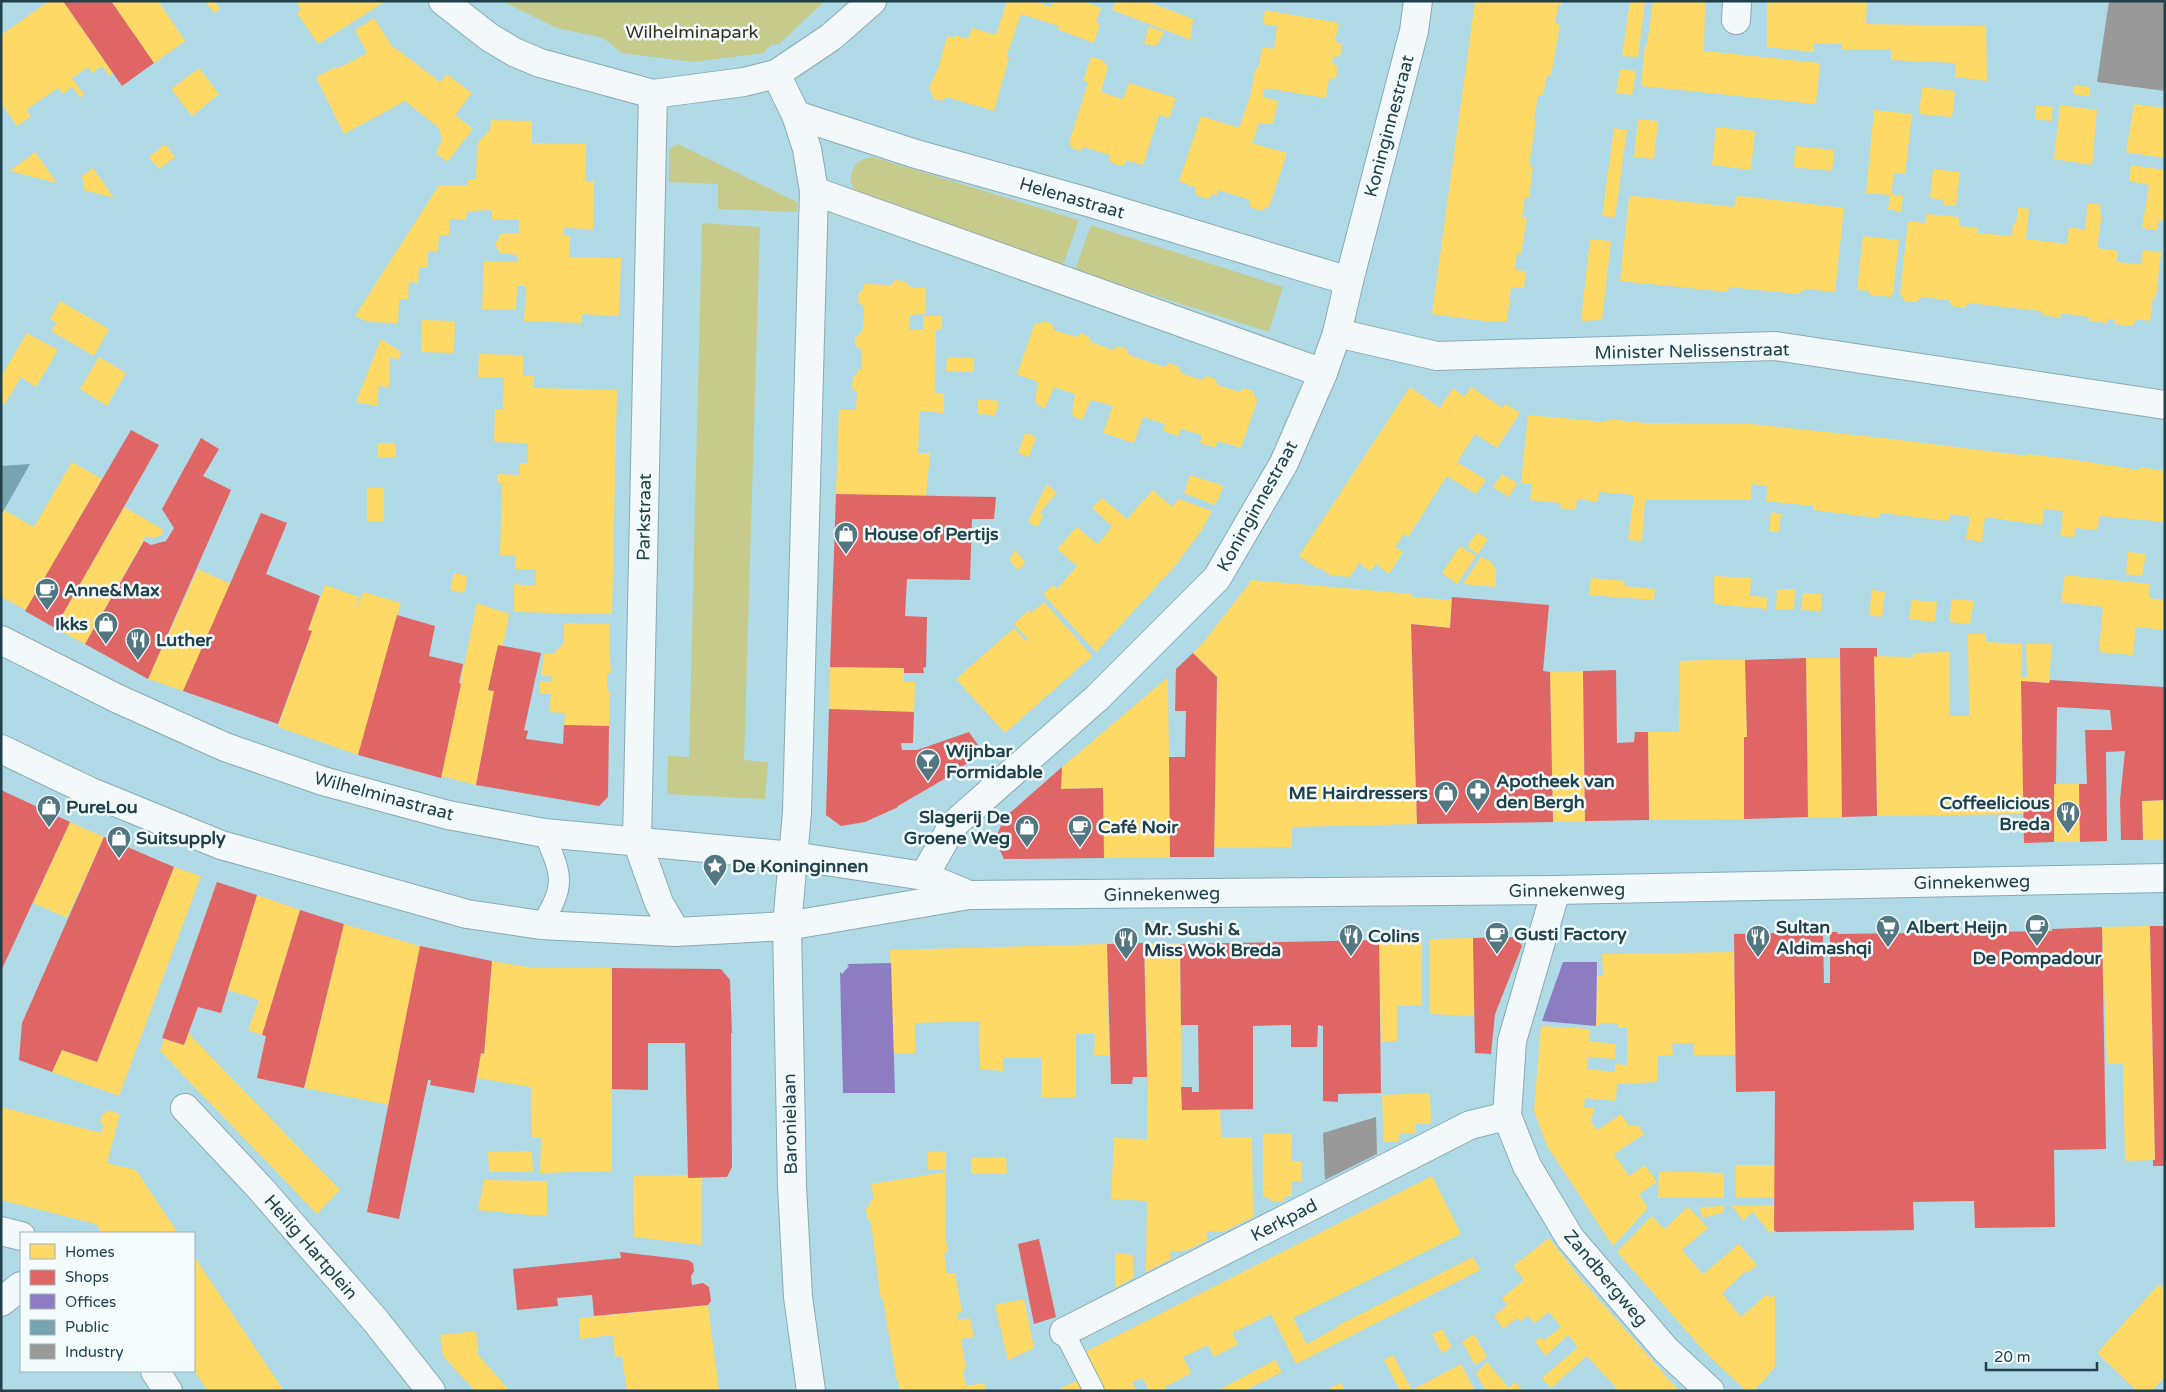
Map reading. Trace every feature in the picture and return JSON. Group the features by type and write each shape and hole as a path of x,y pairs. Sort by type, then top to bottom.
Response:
{"street":[{"path":"442,1 489,37 514,52 540,63 653,94 744,82 776,74 831,37 872,1"},
{"name":"Koninginnestraat","path":"924,876 953,824 1097,698 1217,578 1284,464 1337,334 1414,31 1418,1"},
{"path":"776,74 796,114 807,148 814,190 797,812 793,856"},
{"name":"Parkstraat","path":"653,94 637,841 659,903 676,932"},
{"name":"Helenastraat","path":"796,114 916,154 1088,202 1349,281"},
{"path":"814,190 1323,372"},
{"name":"Minister Nelissenstraat","path":"1337,334 1437,356 1775,346 2165,405"},
{"name":"Wilhelminastraat","path":"1,640 116,698 225,747 323,781 448,815 544,833 793,856"},
{"path":"1,749 90,792 221,845 467,914 541,926 676,932 786,926"},
{"name":"Ginnekenweg","path":"793,856 924,876 970,895"},
{"name":"Baronielaan","path":"793,856 786,926 792,1186 798,1297 811,1391"},
{"name":"Ginnekenweg","path":"786,926 970,895 1556,890 2165,878"},
{"name":"Zandbergweg","path":"1556,890 1512,1041 1506,1116 1527,1166 1570,1238 1666,1350 1710,1391"},
{"name":"Heilig Hartplein","path":"185,1108 260,1188 375,1320 431,1391"},
{"name":"Kerkpad","path":"1064,1332 1470,1125 1506,1116"},
{"path":"1,1231 20,1236"},
{"path":"1,1302 20,1287"},
{"path":"155,1372 168,1391"}],"lane":[{"path":"541,926 554,906 560,882 556,862 544,833"},
{"path":"1064,1332 1094,1391"}],"green space":[{"name":"Wilhelminapark","path":"502,1 825,1 779,44 771,45 763,53 694,62 622,53 603,38 557,28"},
{"path":"678,144 797,202 797,212 718,209 718,184 669,182 669,149"},
{"path":"873,157 1079,220 1063,265 858,198 850,180 853,170 859,161"},
{"path":"702,223 760,227 744,760 768,762 765,799 667,794 668,756 689,757"},
{"path":"1091,225 1283,287 1269,332 1075,270"}],"building: Homes":[{"path":"49,1 63,1 113,73 109,76 102,66 92,73 88,67 72,78 84,94 80,97 72,87 63,94 58,88 26,110 31,116 17,126 1,103 1,35"},
{"path":"111,1 158,1 185,41 154,63"},
{"path":"205,1 214,1 220,9 214,13"},
{"path":"296,1 386,1 318,44 297,13 301,10"},
{"path":"1007,1 1034,1 1051,7 1053,1 1084,1 1101,8 1096,22 1100,24 1094,43 1057,29 1059,26 1021,14 1006,58 1009,58 994,111 947,97 942,101 934,99 929,87 938,69 947,36 954,38 955,35 968,39 972,28 996,35"},
{"path":"1116,1 1146,1 1193,19 1191,40 1112,10"},
{"path":"1475,1 1562,1 1562,6 1558,5 1555,24 1560,24 1551,76 1547,75 1543,95 1538,95 1534,120 1536,119 1529,166 1533,167 1529,197 1525,197 1522,217 1527,217 1521,254 1517,253 1515,270 1526,271 1524,288 1511,287 1507,321 1485,321 1432,314"},
{"path":"1630,1 1645,1 1638,57 1622,56"},
{"path":"1653,1 1705,1 1704,51 1820,63 1816,104 1641,86 1645,45 1647,45"},
{"path":"1767,1 1867,1 1866,24 1986,26 1987,81 1955,77 1956,63 1891,60 1891,49 1842,49 1841,44 1814,43 1814,52 1767,47"},
{"path":"1265,10 1339,23 1335,41 1342,45 1340,56 1333,57 1332,63 1338,67 1336,78 1329,79 1326,98 1265,88 1263,97 1278,101 1273,124 1259,123 1252,143 1287,153 1269,207 1267,206 1262,211 1250,207 1250,200 1219,190 1217,195 1213,194 1208,199 1196,195 1196,188 1179,181 1201,116 1239,128 1251,93 1255,69 1258,69 1262,47 1274,49 1277,26 1263,24"},
{"path":"374,18 393,48 440,82 447,74 472,93 455,115 473,129 447,162 436,153 442,139 439,128 405,101 344,134 316,77 336,67 337,69 367,53 355,30"},
{"path":"1149,26 1164,32 1158,44 1153,46 1144,43"},
{"path":"1091,57 1102,60 1108,66 1101,92 1123,99 1129,83 1176,98 1169,118 1159,115 1143,165 1126,160 1125,164 1121,166 1112,163 1109,159 1110,155 1084,147 1080,151 1072,148 1069,143 1088,82 1083,81"},
{"path":"199,68 219,94 192,116 171,89"},
{"path":"1620,69 1636,71 1632,95 1616,93"},
{"path":"2074,85 2090,87 2089,96 2073,94"},
{"path":"1922,87 1955,91 1952,117 1919,114"},
{"path":"2134,104 2165,108 2165,158 2126,152"},
{"path":"2036,105 2053,107 2051,121 2035,119"},
{"path":"2060,105 2097,110 2092,165 2054,159"},
{"path":"1874,110 1912,114 1905,174 1894,173 1891,194 1903,196 1901,212 1888,209 1890,195 1866,193"},
{"path":"1638,119 1658,121 1654,159 1634,157"},
{"path":"491,120 532,121 532,143 586,144 585,181 594,181 593,229 564,228 564,235 570,236 569,257 621,258 619,316 582,314 582,323 524,321 526,286 517,286 516,310 482,309 484,261 518,262 518,255 500,253 495,244 500,235 504,233 519,233 519,220 492,219 492,210 467,211 466,219 449,219 449,235 439,235 438,251 428,251 428,267 419,267 418,283 409,282 408,299 399,299 398,323 368,322 355,316 439,185 468,185 468,179 476,179 477,147 479,141 490,130"},
{"path":"1716,127 1755,131 1751,170 1712,165"},
{"path":"1614,128 1627,130 1615,217 1602,216"},
{"path":"165,144 175,157 159,169 149,157"},
{"path":"1796,146 1834,150 1832,171 1793,167"},
{"path":"35,152 57,183 10,171"},
{"path":"2131,165 2165,170 2165,221 2159,220 2157,230 2142,228 2149,185 2129,181"},
{"path":"93,168 114,198 84,190 82,176"},
{"path":"1933,169 1960,172 1956,206 1944,205 1944,200 1930,198"},
{"path":"1741,196 1844,208 1835,292 1805,289 1798,294 1729,287 1728,292 1620,281 1629,197 1734,207 1736,197"},
{"path":"2088,203 2101,205 2100,213 2102,213 2097,248 2118,251 2116,262 2141,264 2143,250 2161,252 2156,298 2153,298 2150,321 2136,319 2133,326 2114,324 2115,319 2107,319 2107,323 2089,321 2089,317 2061,313 2060,318 2042,315 2043,311 1968,303 1965,308 1952,306 1949,300 1921,297 1917,302 1905,301 1900,294 1908,221 1925,223 1927,214 1959,217 1959,226 1978,228 1978,233 2012,236 2018,207 2029,209 2026,239 2067,244 2069,227 2085,230"},
{"path":"1863,236 1899,240 1893,294 1891,294 1891,297 1870,295 1870,291 1857,290"},
{"path":"1590,239 1611,241 1602,320 1581,321"},
{"path":"895,280 904,281 912,288 926,288 925,314 910,315 909,330 923,330 923,316 942,316 942,330 936,330 935,394 944,393 944,413 920,411 918,453 930,453 926,497 836,494 839,410 856,410 857,392 852,388 853,377 857,374 857,369 862,370 862,351 855,345 855,338 863,330 864,307 858,302 859,292 864,289 864,284 891,285"},
{"path":"60,301 109,329 94,356 51,331 57,323 50,319"},
{"path":"422,320 455,321 454,353 421,352"},
{"path":"1043,321 1052,324 1054,330 1076,337 1081,333 1089,337 1091,342 1113,350 1117,346 1127,349 1129,355 1164,367 1169,363 1178,366 1181,373 1201,380 1207,376 1215,379 1218,385 1239,392 1244,388 1253,391 1255,397 1258,398 1241,448 1218,441 1215,448 1200,443 1202,435 1181,429 1178,436 1163,431 1165,424 1143,417 1134,443 1103,433 1113,406 1091,400 1082,420 1074,417 1072,413 1075,394 1054,387 1045,408 1037,405 1035,400 1038,382 1017,374 1035,323 1039,324"},
{"path":"27,333 58,350 36,387 21,377 4,405 1,404 1,376"},
{"path":"381,339 401,352 399,359 390,358 389,387 379,386 377,406 356,402"},
{"path":"479,354 523,355 523,376 534,376 534,388 617,390 612,614 514,612 514,584 536,586 536,569 515,569 516,555 500,555 502,484 520,483 497,483 497,474 520,475 520,463 528,463 528,443 494,442 495,409 503,410 504,377 478,377"},
{"path":"99,357 126,373 107,406 80,389"},
{"path":"947,357 974,358 974,372 946,371"},
{"path":"1410,387 1440,408 1453,388 1464,397 1471,387 1503,408 1506,404 1520,413 1497,448 1475,434 1457,462 1486,480 1476,494 1447,476 1408,537 1404,534 1395,547 1403,552 1389,574 1376,564 1370,571 1359,563 1350,577 1330,575 1299,556"},
{"path":"978,399 999,401 995,415 977,414"},
{"path":"1528,415 1607,422 1607,419 1646,423 1751,424 2028,456 2028,454 2139,470 2139,467 2165,471 2165,522 2100,516 2097,530 2076,528 2074,537 2060,536 2063,511 2044,509 2042,525 1985,517 1982,542 1966,539 1970,517 1950,514 1948,521 1881,513 1879,518 1813,510 1813,506 1766,501 1768,486 1751,484 1751,500 1645,500 1642,541 1628,540 1634,495 1599,492 1598,502 1577,499 1576,510 1560,508 1561,503 1530,500 1532,484 1521,483"},
{"path":"1025,433 1036,437 1029,457 1018,453"},
{"path":"377,443 395,443 396,457 378,457"},
{"path":"72,462 102,479 26,610 1,597 1,514 4,510 34,527"},
{"path":"1502,474 1517,483 1509,497 1493,487"},
{"path":"1190,475 1224,486 1215,505 1184,493"},
{"path":"1047,484 1057,493 1040,512 1043,515 1038,527 1028,522"},
{"path":"367,488 384,488 384,521 367,521"},
{"path":"1153,490 1172,507 1179,499 1212,511 1201,531 1175,566 1096,652 1043,594 1053,585 1057,589 1077,566 1057,549 1077,527 1097,544 1104,537 1112,526 1092,508 1102,498 1127,519"},
{"path":"124,507 164,530 160,536 151,538 146,536 85,644 55,628"},
{"path":"1771,512 1781,514 1779,532 1769,532"},
{"path":"1477,532 1488,539 1478,554 1467,547"},
{"path":"1460,546 1476,556 1457,584 1442,573"},
{"path":"1015,550 1026,563 1018,570 1009,560"},
{"path":"2128,552 2146,554 2142,576 2126,574"},
{"path":"1481,557 1490,561 1496,569 1496,587 1463,584"},
{"path":"198,569 231,584 183,691 148,679"},
{"path":"454,573 467,576 464,593 450,590"},
{"path":"2065,575 2150,584 2149,598 2165,600 2165,630 2136,627 2133,655 2099,652 2103,607 2061,602"},
{"path":"1714,576 1751,578 1750,596 1767,597 1767,609 1714,604"},
{"path":"1591,578 1625,581 1624,586 1655,589 1654,600 1589,595"},
{"path":"1252,580 1412,594 1412,597 1452,600 1450,628 1411,624 1417,824 1292,827 1292,847 1214,848 1217,677 1193,653"},
{"path":"325,585 359,597 355,611 363,592 401,603 358,755 278,727 312,631 308,630"},
{"path":"1777,589 1795,589 1794,610 1776,609"},
{"path":"1872,590 1885,592 1882,617 1869,615"},
{"path":"1803,593 1822,594 1821,611 1801,610"},
{"path":"1952,599 1974,601 1970,624 1949,622"},
{"path":"1912,600 1937,602 1935,622 1909,619"},
{"path":"1044,602 1092,656 1005,733 956,679 1014,628 1026,641 1028,639 1014,624 1029,610 1031,613"},
{"path":"477,603 509,614 503,646 498,645 488,690 494,691 476,785 441,776"},
{"path":"564,623 609,624 611,672 607,675 607,690 611,693 609,694 609,726 564,725 565,713 549,712 551,694 540,693 540,681 552,682 552,676 541,676 544,654 553,654 564,643"},
{"path":"1968,634 1986,634 1986,642 2022,644 2021,677 2027,677 2026,644 2052,644 2049,683 2021,681 2025,814 1877,816 1874,656 1913,657 1913,653 1950,652 1949,716 1969,716"},
{"path":"1806,658 1840,658 1842,817 1808,817"},
{"path":"1745,660 1747,737 1744,737 1744,819 1649,820 1648,732 1679,732 1680,661"},
{"path":"830,667 904,668 904,682 915,682 914,712 829,709"},
{"path":"1583,671 1585,821 1553,822 1550,672"},
{"path":"1168,677 1170,857 1104,858 1103,788 1061,789 1062,767"},
{"path":"2054,784 2079,784 2080,842 2054,842"},
{"path":"2165,800 2165,840 2143,840 2142,801"},
{"path":"70,822 104,837 67,918 33,903"},
{"path":"174,867 201,876 119,1096 52,1072 62,1050 97,1062"},
{"path":"257,895 300,910 262,1035 248,1030 259,1000 228,990"},
{"path":"344,924 420,946 389,1105 304,1088"},
{"path":"2150,926 2155,1160 2125,1161 2123,1064 2107,1064 2102,927"},
{"path":"1473,938 1474,1016 1430,1014 1430,939"},
{"path":"1379,940 1422,940 1422,1005 1397,1006 1397,1041 1381,1042"},
{"path":"1144,943 1180,943 1182,1110 1220,1109 1221,1137 1252,1137 1253,1217 1223,1232 1207,1231 1207,1240 1188,1250 1170,1252 1171,1259 1146,1272 1147,1201 1111,1199 1114,1138 1147,1139 1148,1076"},
{"path":"1107,944 1109,1055 1094,1055 1095,1034 1076,1034 1076,1097 1041,1098 1041,1058 1003,1058 1003,1071 980,1069 979,1021 915,1023 915,1053 893,1053 890,950"},
{"path":"1734,952 1736,1055 1694,1055 1694,1043 1672,1043 1673,1055 1658,1056 1657,1082 1617,1084 1616,1101 1585,1098 1584,1108 1594,1108 1591,1122 1597,1130 1621,1114 1629,1126 1638,1125 1644,1134 1614,1154 1629,1176 1645,1165 1657,1182 1639,1194 1648,1208 1613,1246 1547,1146 1534,1111 1541,1026 1590,1029 1589,1041 1616,1044 1615,1059 1588,1057 1587,1069 1615,1072 1615,1064 1627,1065 1627,1028 1617,1028 1618,1023 1599,1023 1599,1026 1596,1026 1597,976 1603,976 1602,954"},
{"path":"492,961 532,968 612,968 612,1171 540,1173 541,1138 532,1138 531,1087 477,1078 481,1053 484,1054"},
{"path":"188,1033 340,1190 317,1214 160,1051 164,1039 184,1045"},
{"path":"1430,1093 1431,1124 1416,1124 1416,1133 1399,1133 1399,1141 1384,1142 1382,1095"},
{"path":"1,1107 101,1133 104,1124 100,1123 102,1113 106,1114 107,1110 120,1114 107,1163 136,1170 177,1232 101,1232 96,1224 1,1200"},
{"path":"1263,1134 1292,1134 1291,1161 1302,1161 1302,1181 1292,1181 1292,1196 1286,1196 1283,1201 1271,1201 1268,1197 1263,1197"},
{"path":"532,1151 533,1172 489,1172 488,1152"},
{"path":"946,1151 946,1170 928,1170 928,1152"},
{"path":"1006,1157 1007,1174 971,1174 971,1158"},
{"path":"1736,1165 1775,1165 1775,1197 1736,1197"},
{"path":"1659,1171 1724,1173 1724,1198 1658,1198"},
{"path":"945,1172 945,1236 948,1252 944,1253 947,1274 955,1273 962,1312 957,1313 958,1320 970,1318 974,1337 961,1339 966,1369 963,1371 966,1386 984,1383 986,1391 900,1391 883,1300 881,1300 871,1223 867,1218 866,1208 871,1203 870,1200 874,1200 871,1184"},
{"path":"688,1175 688,1178 702,1177 702,1245 634,1237 633,1176"},
{"path":"1432,1176 1461,1234 1293,1318 1307,1344 1337,1326 1473,1257 1480,1270 1296,1364 1271,1314 1232,1333 1238,1344 1214,1357 1208,1345 1183,1357 1191,1373 1165,1387 1167,1391 1149,1391 1143,1378 1132,1382 1136,1391 1105,1391 1085,1352"},
{"path":"484,1180 547,1181 547,1215 478,1210"},
{"path":"1775,1205 1774,1230 1770,1233 1753,1212 1743,1221 1732,1206"},
{"path":"1724,1206 1724,1212 1703,1218 1699,1207"},
{"path":"1688,1207 1708,1228 1682,1250 1703,1274 1739,1244 1757,1265 1747,1273 1746,1271 1722,1293 1741,1317 1767,1294 1769,1297 1775,1296 1775,1367 1754,1391 1746,1391 1705,1352 1617,1252 1652,1216 1664,1229"},
{"path":"1549,1238 1580,1278 1679,1391 1615,1391 1617,1389 1587,1356 1551,1388 1542,1378 1578,1347 1568,1335 1546,1356 1535,1342 1540,1337 1543,1341 1561,1327 1549,1312 1535,1323 1528,1316 1520,1321 1517,1318 1503,1329 1494,1316 1507,1305 1502,1298 1524,1280 1513,1266"},
{"path":"1115,1253 1133,1255 1133,1278 1115,1288"},
{"path":"195,1258 284,1391 207,1391 195,1372"},
{"path":"2159,1284 2165,1289 2165,1376 2152,1391 2137,1391 2097,1353"},
{"path":"1024,1299 1034,1348 1008,1360 995,1305"},
{"path":"708,1305 719,1391 627,1391 622,1356 615,1357 613,1335 580,1339 579,1318"},
{"path":"1442,1329 1452,1347 1442,1353 1432,1334"},
{"path":"476,1331 478,1352 476,1352 508,1389 507,1391 475,1391 443,1356 440,1335"},
{"path":"1474,1334 1487,1357 1475,1365 1462,1342"},
{"path":"1393,1355 1412,1390 1461,1364 1475,1391 1400,1391 1384,1360"},
{"path":"1275,1360 1282,1372 1244,1391 1217,1391"},
{"path":"1487,1362 1509,1388 1515,1382 1523,1391 1486,1391 1476,1373"},
{"path":"1078,1380 1083,1391 1063,1391 1061,1388"},
{"path":"1341,1383 1345,1391 1331,1391 1330,1388"}],"building: Shops":[{"path":"63,1 111,1 154,63 122,86"},
{"path":"131,430 159,445 55,628 25,611"},
{"path":"201,438 219,449 203,476 231,490 148,679 85,644 144,541 151,545 166,541 174,528 162,509"},
{"path":"836,494 996,497 994,519 972,519 970,580 907,579 905,616 927,617 926,667 923,668 924,673 904,673 904,668 830,667"},
{"path":"261,513 287,523 266,574 320,596 308,630 312,631 278,724 183,691"},
{"path":"1452,597 1549,605 1543,671 1550,672 1553,822 1417,824 1411,624 1450,628"},
{"path":"397,615 435,626 429,656 463,664 459,683 461,684 441,778 358,755"},
{"path":"498,645 541,653 524,730 528,731 526,739 563,744 564,725 609,726 608,797 599,806 476,785 494,691 488,690"},
{"path":"1840,648 1877,648 1877,657 1874,656 1877,816 1842,817"},
{"path":"1193,653 1217,677 1214,857 1170,857 1169,757 1185,757 1186,711 1175,711 1176,669"},
{"path":"1806,658 1808,817 1744,819 1744,737 1747,737 1745,660"},
{"path":"1616,670 1617,743 1634,742 1635,732 1648,732 1649,820 1585,821 1583,671"},
{"path":"2050,680 2165,687 2165,800 2142,801 2143,840 2121,840 2120,800 2125,751 2106,752 2107,841 2080,842 2079,784 2087,784 2085,730 2112,730 2110,710 2057,707 2054,842 2024,843 2021,681 2049,683"},
{"path":"829,709 914,712 913,743 901,743 902,750 917,750 969,732 983,752 896,809 865,822 841,826 826,815"},
{"path":"1062,767 1061,789 1103,788 1104,858 1004,859 995,840 1004,818"},
{"path":"1,790 70,822 1,971"},
{"path":"104,837 174,867 97,1062 62,1050 52,1072 19,1060 22,1023"},
{"path":"217,882 257,895 221,1013 198,1007 184,1045 162,1038"},
{"path":"300,910 344,924 304,1088 257,1078 266,1036 262,1035"},
{"path":"2150,926 2165,926 2165,1166 2153,1166 2153,1160 2155,1160"},
{"path":"2102,927 2106,1149 2054,1150 2055,1227 1975,1228 1974,1201 1913,1202 1914,1230 1776,1232 1774,1230 1775,1091 1736,1092 1734,934 1823,932 1824,983 1830,983 1830,932 1837,932 1838,934 2052,931 2052,929"},
{"path":"1516,937 1522,946 1495,1014 1491,1054 1475,1053 1473,938"},
{"path":"1379,940 1381,1093 1338,1094 1338,1102 1323,1101 1323,1026 1318,1025 1317,1047 1291,1047 1291,1025 1253,1026 1253,1109 1182,1110 1181,1087 1192,1087 1192,1092 1199,1092 1198,1025 1181,1025 1180,944"},
{"path":"1144,943 1147,1077 1133,1077 1132,1084 1111,1084 1107,944"},
{"path":"420,946 492,961 484,1054 481,1053 474,1093 430,1085 431,1080 428,1080 399,1219 367,1212"},
{"path":"612,968 721,969 730,980 732,1167 727,1177 688,1178 685,1043 648,1043 648,1090 612,1089"},
{"path":"1039,1239 1056,1317 1034,1324 1018,1244"},
{"path":"620,1252 688,1260 693,1263 692,1285 703,1283 709,1287 711,1301 708,1305 594,1316 592,1295 557,1298 558,1306 517,1310 513,1269 621,1258"}],"building: Offices":[{"path":"1563,962 1597,962 1596,1026 1542,1021"},
{"path":"891,963 895,1093 843,1093 840,972 842,974 849,966 847,964"}],"building: Public":[{"path":"30,464 4,510 1,514 1,466"}],"building: Industry":[{"path":"2109,1 2165,1 2165,91 2097,82"},
{"path":"1376,1117 1377,1154 1325,1180 1323,1133"}],"place":[{"name":"House of Pertijs","path":"846,555"},
{"name":"Anne&Max","path":"47,611"},
{"name":"Ikks","path":"106,645"},
{"name":"Luther","path":"138,661"},
{"name":"Wijnbar Formidable","path":"928,782"},
{"name":"Apotheek van den Bergh","path":"1478,812"},
{"name":"ME Hairdressers","path":"1446,814"},
{"name":"PureLou","path":"49,828"},
{"name":"Coffeelicious Breda","path":"2068,834"},
{"name":"Slagerij De Groene Weg","path":"1027,848"},
{"name":"Café Noir","path":"1080,848"},
{"name":"Suitsupply","path":"119,859"},
{"name":"De Koninginnen","path":"715,887"},
{"name":"De Pompadour","path":"2037,947"},
{"name":"Albert Heijn","path":"1888,948"},
{"name":"Gusti Factory","path":"1497,955"},
{"name":"Colins","path":"1351,957"},
{"name":"Sultan Aldimashqi","path":"1758,958"},
{"name":"Mr. Sushi & Miss Wok Breda","path":"1126,960"}]}
